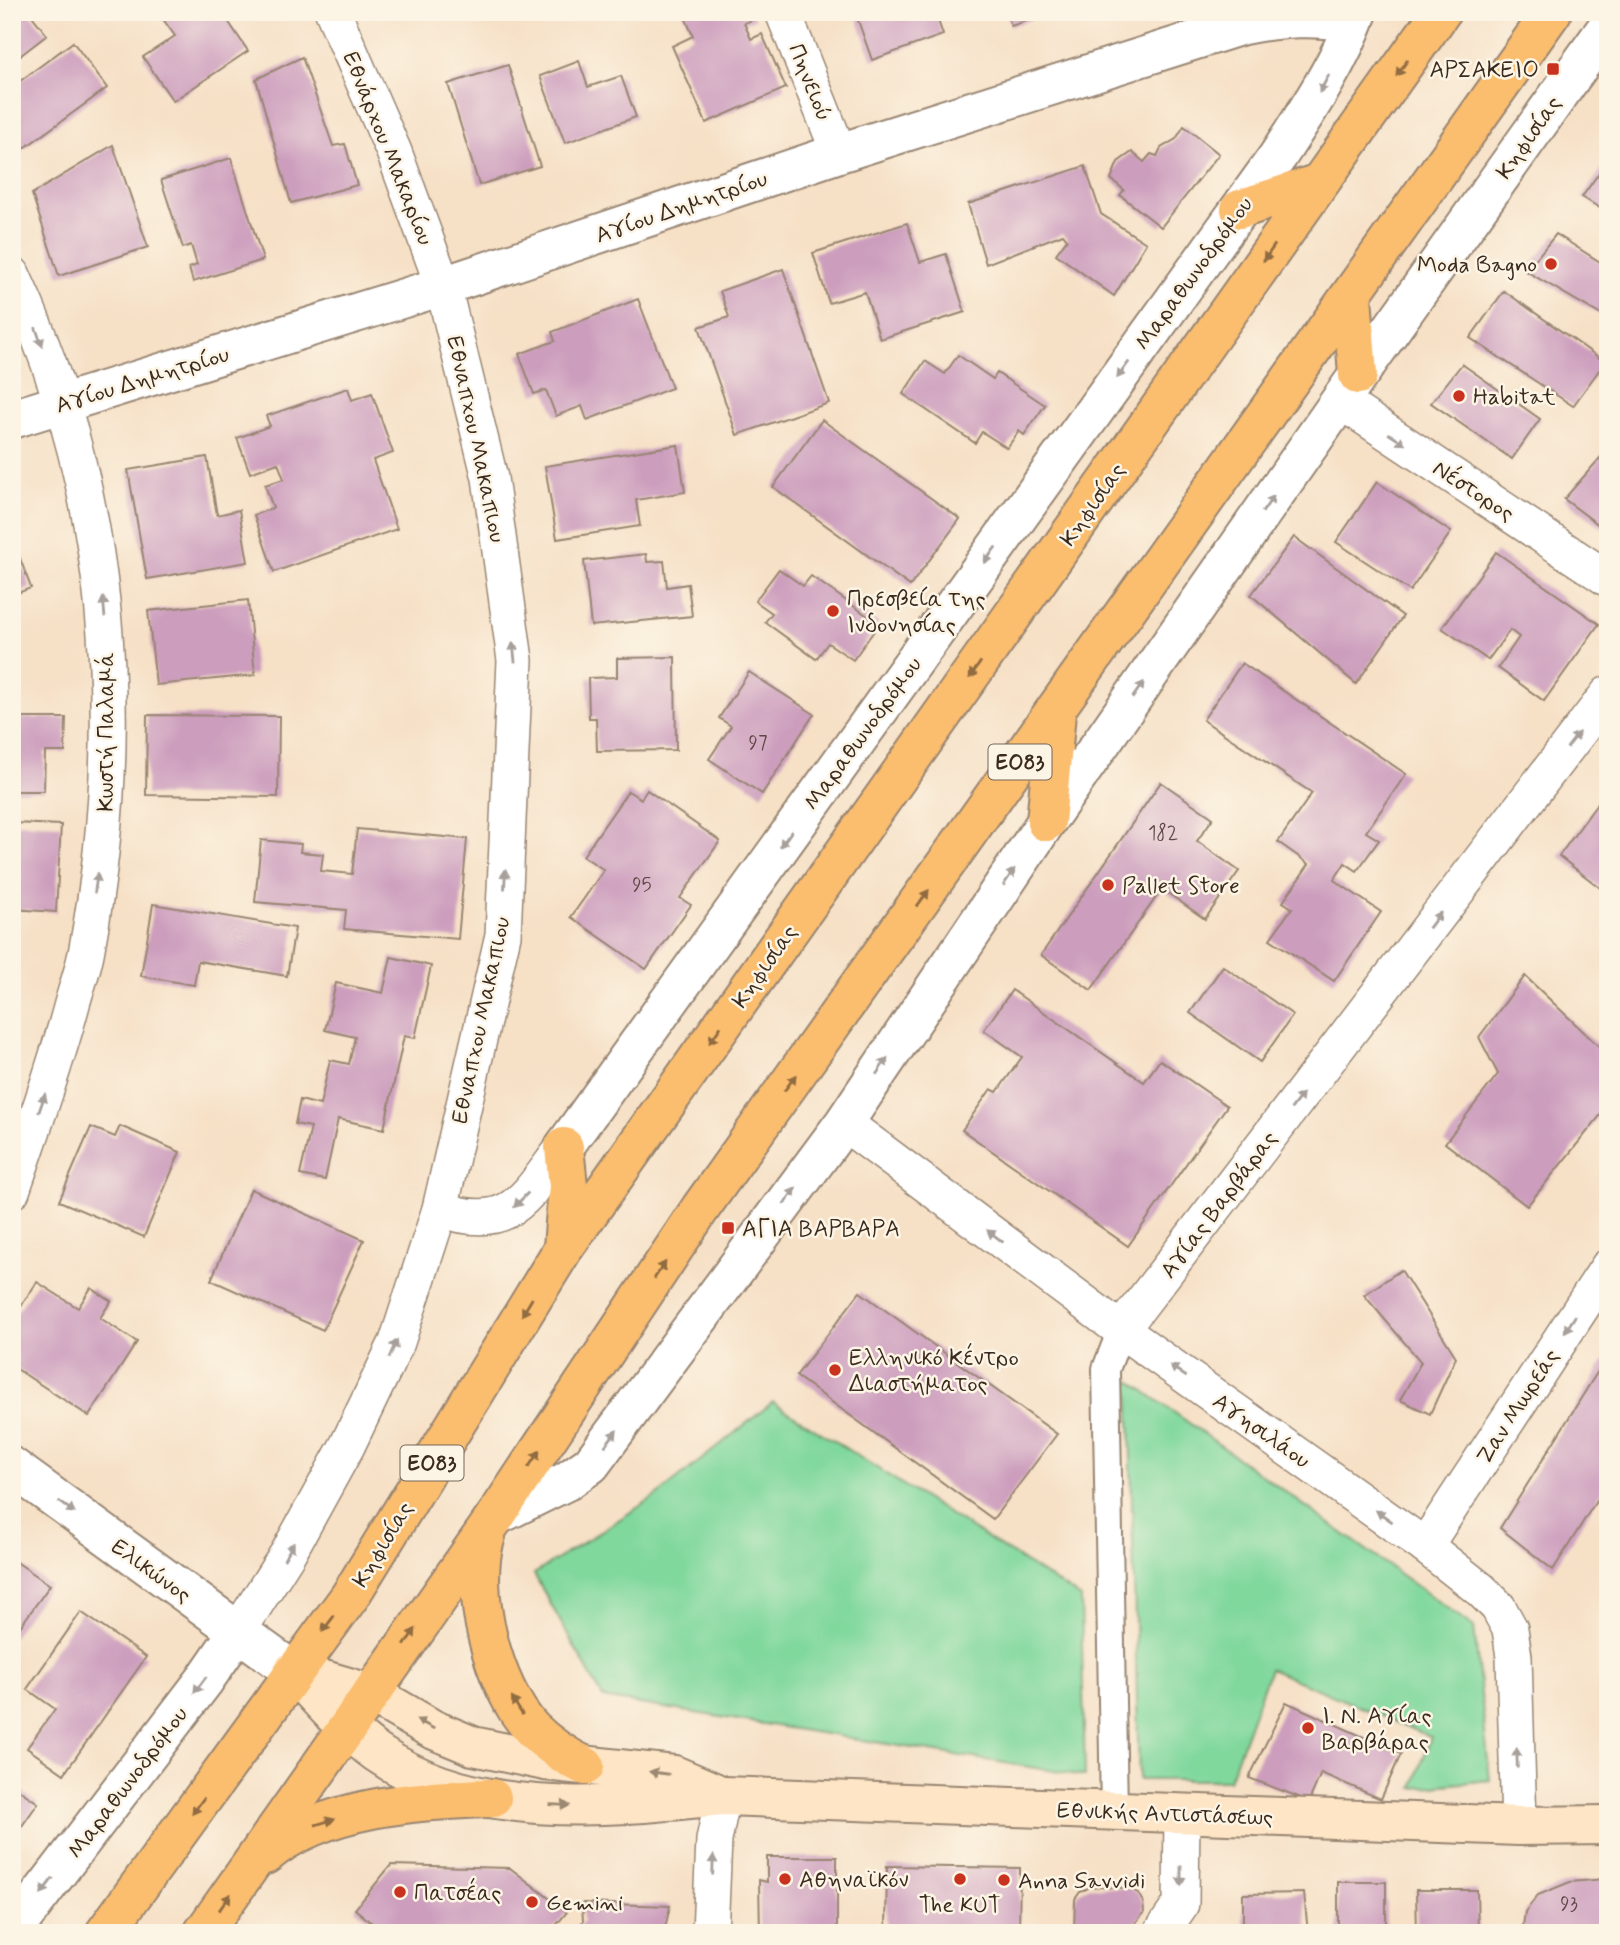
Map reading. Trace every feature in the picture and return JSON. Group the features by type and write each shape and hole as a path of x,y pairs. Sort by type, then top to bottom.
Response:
{"main road":[{"name":"Κηφισίας","path":"105,1933 350,1596 563,1249 1441,12"},
{"name":"Κηφισίας","path":"203,1933 496,1516 700,1209 1552,12"},
{"path":"1240,209 1319,183"},
{"path":"1349,388 1352,296"},
{"path":"1046,822 1056,712"},
{"path":"563,1249 568,1186 564,1147"},
{"path":"496,1516 481,1550 478,1587 496,1663 513,1701 530,1727 554,1749 585,1766"},
{"name":"Εθνικής Αντιστάσεως","path":"293,1671 372,1694 432,1729 473,1746 585,1766 674,1775 723,1796"},
{"name":"Εθνικής Αντιστάσεως","path":"293,1671 346,1729 378,1754 414,1773 452,1788 492,1798 534,1804 657,1802 723,1796 1519,1826 1608,1825"},
{"path":"247,1870 275,1847 302,1830 332,1820 405,1804 492,1798"}],"street":[{"name":"Εθνάρχου Μακαρίου","path":"333,12 394,152 443,286"},
{"name":"Πηνειού","path":"783,12 839,153"},
{"name":"Αγίου Δημητρίου","path":"12,419 443,286 839,153 1242,25 1293,17 1356,17"},
{"name":"Μαραθωνοδρόμου","path":"440,1209 463,1218 504,1214 519,1204 564,1147 1240,209 1315,101 1356,17"},
{"name":"Κηφισίας","path":"496,1516 566,1481 591,1464 844,1123 1046,822 1349,388 1608,26"},
{"name":"Κωστή Παλαμά","path":"12,274 64,403 86,492 104,606 109,713 104,823 87,950 57,1060 12,1191"},
{"name":"Εθναπχου Μακαπιου","path":"239,1630 288,1553 347,1446 397,1342 440,1209 503,935 516,660 490,478 443,286"},
{"name":"Νέστορος","path":"1349,388 1608,579"},
{"name":"Αγίας Βαρβάρας","path":"1114,1811 1106,1368 1121,1330 1608,694"},
{"name":"Αγησιλάου","path":"844,1123 1121,1330 1425,1546 1481,1590 1498,1607 1510,1629 1514,1657 1519,1826"},
{"name":"Ζαν Μωρεάς","path":"1425,1546 1608,1267"},
{"name":"Ελικώνος","path":"12,1467 293,1671"},
{"name":"Μαραθωνοδρόμου","path":"12,1932 204,1681 239,1630"},
{"path":"710,1933 714,1840 723,1796"},
{"path":"1161,1933 1181,1904 1182,1813"}],"green space":[{"path":"1129,1380 1474,1627 1490,1780 1413,1788 1431,1737 1270,1669 1229,1780 1139,1780"},
{"path":"773,1402 1081,1598 1085,1776 603,1698 534,1574 659,1494"}],"building":[{"path":"12,12 29,12 47,35 12,62"},
{"path":"158,12 222,12 248,51 173,101 143,57 175,36"},
{"path":"683,12 752,12 755,19 744,23 751,39 762,34 786,88 706,123 672,46 693,36"},
{"path":"855,12 935,12 943,35 872,60"},
{"path":"1006,12 1050,12 1050,13 1011,26"},
{"path":"73,42 107,88 12,157 12,87"},
{"path":"302,57 333,146 345,144 357,185 291,203 256,79"},
{"path":"579,61 588,87 621,76 636,117 565,143 540,76"},
{"path":"508,65 540,166 479,185 448,84"},
{"path":"1184,126 1219,154 1161,227 1120,195 1124,190 1111,179 1118,162 1132,152 1144,162 1151,154 1157,156 1161,148 1176,139"},
{"path":"113,145 148,247 59,276 32,194"},
{"path":"231,158 263,260 193,282 189,268 197,265 191,245 183,248 161,180"},
{"path":"1608,160 1608,213 1582,197"},
{"path":"1085,166 1101,214 1146,243 1114,296 1056,254 1067,239 1063,234 986,264 968,204"},
{"path":"907,223 920,262 946,254 965,312 880,339 865,292 829,303 813,253"},
{"path":"1556,234 1608,267 1608,319 1526,271"},
{"path":"783,269 829,403 737,435 699,327 729,317 720,291"},
{"path":"1504,291 1605,362 1573,406 1470,338"},
{"path":"638,299 672,388 587,420 582,406 556,416 546,390 534,394 519,354 555,341 552,332"},
{"path":"958,355 993,379 997,373 1045,405 1024,435 1019,431 1007,448 982,432 975,443 903,394 925,361 945,374"},
{"path":"1462,364 1540,419 1512,459 1431,403"},
{"path":"348,388 352,400 372,393 393,453 373,460 397,529 274,572 254,515 273,508 265,485 284,479 278,463 250,473 237,438 270,426 266,416"},
{"path":"822,420 960,519 910,586 773,487"},
{"path":"678,445 685,492 636,500 640,526 557,539 545,466"},
{"path":"1608,449 1608,532 1564,499"},
{"path":"207,457 217,515 239,510 248,562 147,579 128,470"},
{"path":"1377,482 1451,532 1410,591 1336,542"},
{"path":"12,537 31,588 12,595"},
{"path":"1294,537 1403,616 1356,684 1251,595"},
{"path":"1496,552 1599,624 1544,701 1498,668 1519,637 1510,630 1488,660 1442,628"},
{"path":"646,554 647,562 664,561 667,587 688,584 692,616 591,626 584,561"},
{"path":"779,569 803,586 811,576 879,624 853,660 828,643 816,659 765,622 772,613 755,601"},
{"path":"248,600 255,675 156,685 148,611"},
{"path":"675,657 676,750 597,751 596,718 589,718 588,678 617,677 617,658"},
{"path":"1242,663 1406,774 1366,832 1379,840 1357,871 1345,863 1334,880 1381,912 1334,981 1270,939 1292,908 1283,902 1309,864 1278,842 1312,793 1203,720"},
{"path":"749,672 814,714 762,794 709,759 731,726 719,718"},
{"path":"147,715 279,716 278,797 146,795"},
{"path":"12,718 66,718 65,752 45,752 44,791 12,791"},
{"path":"1161,782 1213,818 1197,841 1239,871 1205,919 1162,889 1091,990 1041,955"},
{"path":"1608,789 1608,894 1559,856"},
{"path":"647,790 720,841 680,898 691,905 646,969 571,917 604,870 583,856 628,791 641,799"},
{"path":"12,823 61,825 56,912 12,909"},
{"path":"357,829 467,839 458,939 344,929 346,910 255,902 261,840 301,844 300,852 323,854 321,871 352,874"},
{"path":"153,904 295,928 287,976 198,961 194,985 141,976"},
{"path":"391,957 431,966 415,1038 404,1036 384,1129 338,1119 325,1180 300,1175 311,1127 295,1124 300,1100 320,1105 330,1060 349,1064 355,1037 325,1030 336,983 383,993"},
{"path":"1223,966 1293,1015 1260,1062 1190,1013"},
{"path":"1525,976 1608,1055 1608,1106 1527,1206 1445,1143 1498,1074 1479,1037"},
{"path":"1012,990 1144,1082 1160,1060 1227,1106 1128,1246 962,1130 991,1089 997,1092 1022,1057 984,1030"},
{"path":"120,1126 180,1152 144,1237 59,1201 91,1127 115,1137"},
{"path":"251,1189 364,1240 323,1330 211,1280"},
{"path":"1401,1270 1456,1357 1430,1414 1400,1400 1421,1362 1364,1295"},
{"path":"37,1282 78,1308 91,1288 111,1301 100,1318 137,1342 89,1416 12,1366 12,1320"},
{"path":"860,1292 1057,1434 993,1519 796,1376"},
{"path":"1608,1355 1608,1482 1553,1570 1500,1528"},
{"path":"12,1559 50,1585 12,1638"},
{"path":"81,1612 146,1657 64,1774 27,1748 55,1709 27,1689"},
{"name":"Ι. Ν. Αγίας Βαρβάρας","path":"1286,1702 1401,1754 1381,1799 1321,1773 1309,1801 1249,1778"},
{"path":"12,1785 38,1803 12,1840"},
{"path":"767,1857 837,1857 837,1931 760,1933 759,1880 767,1882"},
{"path":"391,1865 510,1868 567,1912 550,1933 384,1933 355,1909"},
{"path":"887,1866 1020,1868 1019,1933 886,1933"},
{"path":"1605,1879 1608,1882 1608,1933 1522,1933 1525,1912 1538,1895 1570,1882"},
{"path":"1338,1882 1386,1882 1386,1933 1338,1933"},
{"path":"1090,1887 1129,1888 1138,1893 1144,1912 1128,1933 1074,1933 1075,1899 1080,1892"},
{"path":"1416,1890 1477,1890 1478,1933 1417,1933"},
{"path":"1304,1893 1308,1933 1243,1933 1243,1894"},
{"path":"582,1903 670,1906 664,1933 574,1933 583,1921"}],"place":[{"name":"ΑΡΣΑΚΕΙΟ","path":"1553,69"},
{"name":"Moda Bagno","path":"1551,264"},
{"name":"Habitat","path":"1459,396"},
{"name":"Πρεσβεία της Ινδονησίας","path":"833,611"},
{"name":"Pallet Store","path":"1108,885"},
{"name":"ΑΓΙΑ ΒΑΡΒΑΡΑ","path":"728,1228"},
{"name":"Ελληνικό Κέντρο Διαστήματος","path":"835,1370"},
{"name":"Ι. Ν. Αγίας Βαρβάρας","path":"1308,1728"},
{"name":"Αθηναϊκόν","path":"785,1879"},
{"name":"The KUT","path":"960,1879"},
{"name":"Anna Savvidi","path":"1004,1880"},
{"name":"Πατσέας","path":"400,1892"},
{"name":"Gemini","path":"532,1902"}]}
